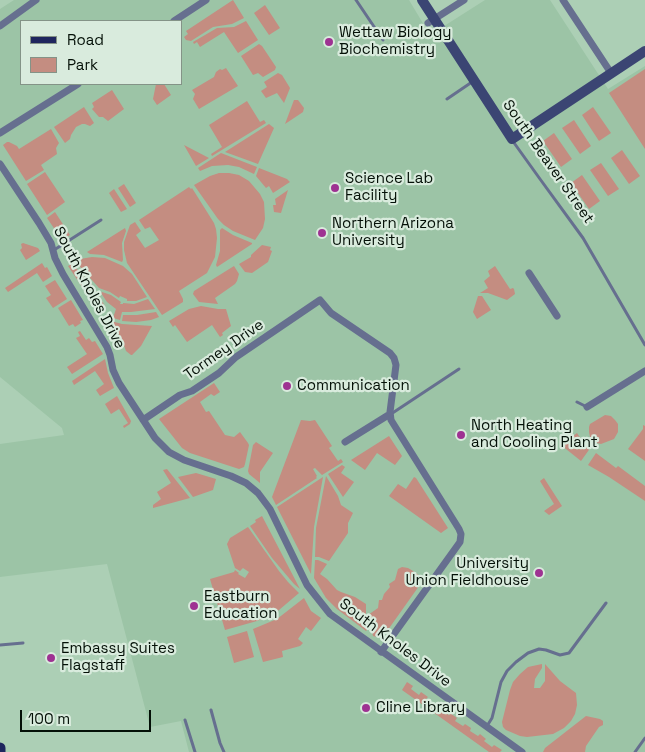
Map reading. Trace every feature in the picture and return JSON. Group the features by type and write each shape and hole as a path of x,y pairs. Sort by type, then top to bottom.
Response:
{"street":[{"path":"0,26 36,0"},
{"path":"176,20 206,0"},
{"name":"South Beaver Street","path":"422,0 431,21 512,139"},
{"path":"431,21 464,0"},
{"path":"564,0 612,73"},
{"path":"512,139 645,51"},
{"path":"0,133 76,85"},
{"name":"South Knoles Drive","path":"0,164 51,243 55,258 63,274 108,347 113,370 119,383 155,438 169,452 184,460 231,476 246,483 258,493 270,509 307,586 330,614 522,752"},
{"path":"528,273 557,316"},
{"name":"Tormey Drive","path":"143,420 180,395 192,391 219,373 236,357 320,300 332,313 382,347 394,358 396,373 390,414"},
{"path":"587,407 645,371"},
{"path":"345,442 390,414"},
{"path":"381,652 460,542 461,534 390,420 390,414"}],"lane":[{"path":"356,0 383,40"},
{"path":"447,99 474,81"},
{"name":"South Beaver Street","path":"512,139 583,238 645,344"},
{"path":"54,250 101,220"},
{"path":"390,414 459,369"},
{"path":"577,402 587,407"},
{"path":"486,727 492,718 501,682 507,671 528,653 538,650 546,650 560,655 569,653 606,603"},
{"path":"0,645 23,643"},
{"path":"210,710 224,752"},
{"path":"186,720 194,752"},
{"path":"636,752 645,738"}],"shaded area":[{"name":"Northern Arizona University","path":"14,0 409,0 430,35 485,0 550,0 608,89 645,66 645,752 189,752 181,721 150,727 107,564 0,577 0,444 64,435 62,428 0,377 0,9"}],"green space":[{"path":"233,0 244,18 232,24 213,27 191,41 186,40 184,37 188,34 186,31"},
{"path":"265,5 280,28 269,35 254,13"},
{"path":"246,21 258,40 238,53 224,32 200,47 197,42 194,44 193,42 217,28 234,27"},
{"path":"259,44 276,67 275,70 263,77 258,73 253,75 241,56"},
{"path":"226,68 238,86 199,109 193,99 195,94 192,90 214,77 220,69"},
{"path":"645,69 645,149 609,93"},
{"path":"278,73 282,75 290,88 284,103 277,93 266,98 261,91 267,87 264,82"},
{"path":"156,85 165,85 171,95 157,105 153,99"},
{"path":"112,90 124,109 108,121 103,117 99,117 92,109 94,107 92,103"},
{"path":"294,100 298,100 304,108 303,112 285,124"},
{"path":"247,101 260,122 264,120 266,123 212,156 211,154 222,147 209,125"},
{"path":"84,107 94,123 90,126 82,124 76,127 70,139 65,143 54,127"},
{"path":"593,107 611,133 599,141 582,115"},
{"path":"574,120 591,146 580,154 562,128"},
{"path":"269,124 274,128 258,164 225,152"},
{"path":"51,129 59,143 56,148 57,154 41,165 44,170 26,181 3,145 9,142 19,149"},
{"path":"554,133 572,159 561,167 543,141"},
{"path":"184,145 209,158 196,166"},
{"path":"622,150 640,176 629,184 611,158"},
{"path":"221,153 257,167 254,174 239,167 228,165 212,166 200,171 198,168"},
{"path":"601,163 619,189 608,196 590,170"},
{"path":"259,168 290,182 273,193 269,186 266,188 256,176"},
{"path":"45,172 65,202 47,215 27,184"},
{"path":"219,173 239,175 249,181 260,194 264,202 265,219 263,228 255,240 224,225 194,185"},
{"path":"582,175 600,201 589,209 571,183"},
{"path":"124,184 136,203 130,207 118,188"},
{"path":"189,187 192,188 214,223 217,238 215,257 207,273 179,291 183,302 162,315 127,263 124,242 130,225 135,222 141,231 136,235 145,248 159,240 150,227 145,229 139,220"},
{"path":"114,189 127,209 121,212 109,193"},
{"path":"288,190 281,213 274,212 273,205 276,205 275,199"},
{"path":"55,212 70,235 62,240 47,218"},
{"path":"125,228 126,231 122,243 122,262 104,255 87,252"},
{"path":"222,228 252,244 217,267 220,251 220,230"},
{"path":"23,243 38,248 40,251 26,260 20,250"},
{"path":"262,245 271,247 270,250 272,251 268,262 252,273 245,272 239,264 251,257"},
{"path":"92,257 105,258 123,266 132,274 147,297 136,301 127,301 127,299 120,296 119,298 99,288 76,262 80,262 80,259"},
{"path":"42,263 45,268 47,267 52,276 43,282 37,273 8,292 5,288"},
{"path":"72,264 94,287 105,306 104,308 97,309 68,266"},
{"path":"234,266 239,274 237,281 215,298 218,304 199,302 193,294 194,291"},
{"path":"495,266 510,289 514,289 515,294 507,300 488,293 480,293 488,288 484,281 490,276 488,271"},
{"path":"55,280 67,299 53,308 46,298 51,295 45,286"},
{"path":"102,292 111,295 121,302 120,304 134,304 148,299 155,309 122,312 120,320 113,318 116,309 107,302"},
{"path":"478,296 482,296 491,310 477,319 473,312"},
{"path":"71,300 83,320 75,327 73,324 69,326 58,308"},
{"path":"201,306 226,309 231,326 220,337 212,325 187,342 175,325 173,327 169,321 189,309"},
{"path":"156,312 159,317 151,320 122,321 123,315"},
{"path":"111,321 122,324 152,326 141,346 131,355 126,351"},
{"path":"80,331 86,340 89,338 92,342 95,341 103,354 72,374 67,367 87,354 76,338 80,336 78,332"},
{"path":"105,359 114,388 100,396 96,390 104,384 95,371 74,385 72,381"},
{"path":"214,383 220,392 214,396 211,394 200,402 206,412 209,411 225,435 234,437 240,432 248,443 244,467 239,469 190,453 182,448 159,419"},
{"path":"117,396 131,421 124,428 123,426 128,423 119,409 111,414 105,404"},
{"path":"605,415 611,416 615,420 618,424 618,432 614,439 601,444 590,437 589,427 590,424"},
{"path":"301,420 315,420 332,446 329,448 338,461 341,459 343,462 322,475 315,468 313,469 317,478 276,505 272,497"},
{"path":"643,425 645,426 645,461 628,449 643,429"},
{"path":"577,433 591,447 581,461 561,445"},
{"path":"389,436 402,456 395,465 377,453 365,470 351,460"},
{"path":"256,442 273,453 260,472 260,483 248,471 253,445"},
{"path":"596,453 616,468 618,466 645,486 645,501 588,465"},
{"path":"342,465 345,467 341,473 354,482 343,497 328,474"},
{"path":"167,469 190,498 153,508 153,505 161,499 157,492 171,483 163,470"},
{"path":"196,473 216,479 213,490 193,497 178,477"},
{"path":"326,476 341,505 353,513 348,523 348,533 329,561 315,557 316,528"},
{"path":"323,477 314,527 311,574 277,507"},
{"path":"414,477 448,528 441,533 389,496 398,484 406,489"},
{"path":"544,478 562,506 549,515 544,511 554,504 540,481"},
{"path":"262,516 300,589 272,558 250,526"},
{"path":"248,527 279,571 299,593 279,610 268,616 225,630 210,579 234,572 235,570 245,578 249,572 243,568 240,571 235,568 227,544 230,538"},
{"path":"315,560 327,564 320,574 337,590 355,597 366,604 366,631 326,598 314,578"},
{"path":"402,567 408,568 424,579 385,634 377,637 373,636 368,615 378,608 379,600 382,600 390,587 389,584 395,580 398,569"},
{"path":"304,598 311,611 321,618 311,631 306,627 298,639 303,643 300,646 282,651 283,657 263,662 253,629 277,619"},
{"path":"247,631 254,657 234,663 227,637"},
{"path":"542,664 542,668 535,679 534,688 540,688 545,681 545,664 560,681 576,693 577,705 575,714 564,728 553,734 520,736 503,727 502,722 510,690 513,682 528,667"},
{"path":"407,682 413,686 411,689 419,695 421,692 434,705 436,703 442,707 441,710 457,718 455,721 463,726 465,724 471,728 470,731 478,736 480,734 486,739 484,741 492,747 494,745 502,750 500,752 489,752 402,690"},
{"path":"586,716 600,719 603,721 603,725 599,727 586,746 585,752 543,752 545,748"}],"place":[{"name":"Wettaw Biology Biochemistry","path":"329,42"},
{"name":"Science Lab Facility","path":"335,188"},
{"name":"Northern Arizona University","path":"322,233"},
{"name":"Communication","path":"287,386"},
{"name":"North Heating and Cooling Plant","path":"461,435"},
{"name":"University Union Fieldhouse","path":"539,573"},
{"name":"Eastburn Education","path":"194,606"},
{"name":"Embassy Suites Flagstaff","path":"51,658"},
{"name":"Cline Library","path":"366,708"}]}
